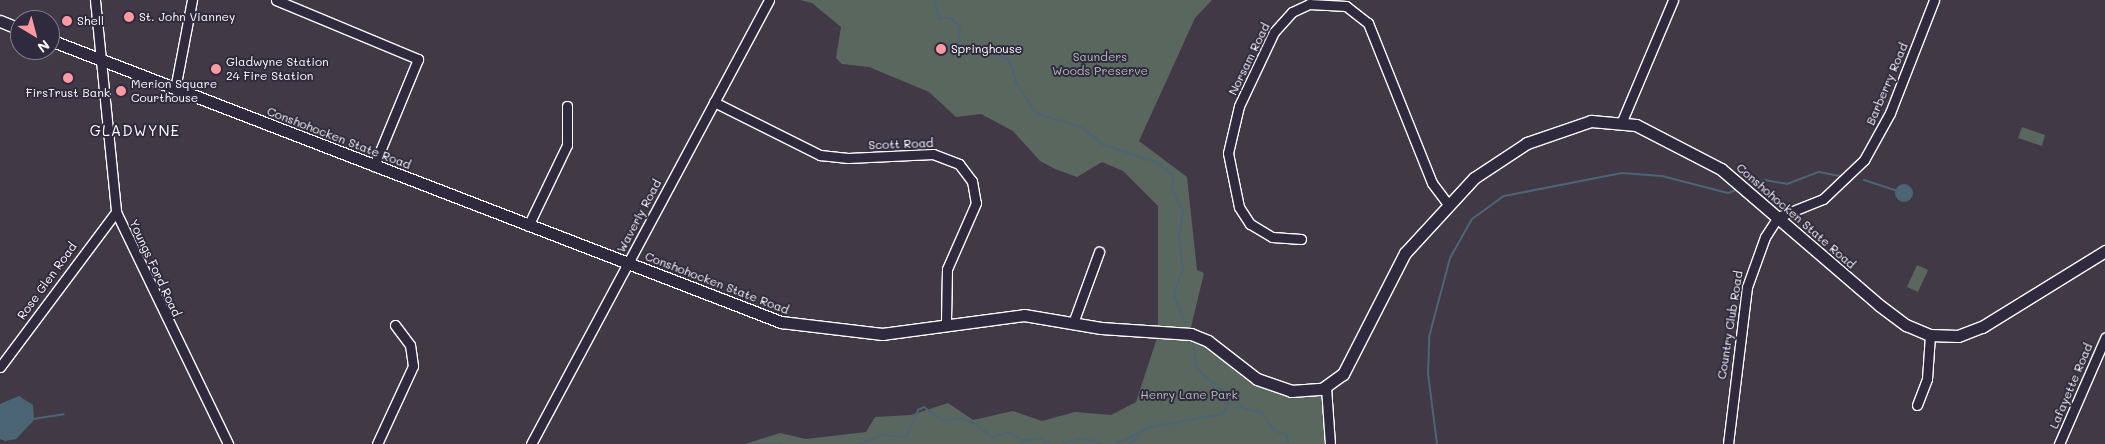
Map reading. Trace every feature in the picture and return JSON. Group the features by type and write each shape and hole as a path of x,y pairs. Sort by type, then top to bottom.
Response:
{"main road":[{"name":"Conshohocken State Road","path":"60,44 528,226 792,325 869,334 946,323 1024,316 1197,336 1269,385 1299,391 1326,387 1346,369 1405,253 1448,204 1494,162 1532,140 1585,122 1622,121 1663,137 1721,170 1892,315 1930,335 1958,336 1982,326 2105,251"}],"street":[{"name":"Youngs Ford Road","path":"95,0 116,212 228,444"},
{"path":"175,89 192,0"},
{"path":"276,0 418,59 374,166"},
{"name":"Waverly Road","path":"531,444 769,0"},
{"path":"1622,121 1673,0"},
{"name":"Barberry Road","path":"1778,217 1828,195 1864,160 1890,113 1934,0"},
{"name":"Norsam Road","path":"1301,239 1272,237 1250,224 1239,207 1228,154 1239,106 1274,32 1292,12 1309,4 1346,6 1368,23 1432,183 1448,204"},
{"name":"Scott Road","path":"714,102 820,155 848,158 933,154 959,164 972,181 976,203 947,269 946,323"},
{"path":"528,226 567,145 567,106"},
{"name":"Rose Glen Road","path":"0,367 116,212"},
{"name":"Country Club Road","path":"1728,444 1747,287 1758,250 1778,217"},
{"path":"1073,323 1099,252"},
{"path":"377,444 413,366 410,345 395,325"},
{"path":"1917,405 1927,379 1930,335"},
{"name":"Lafayette Road","path":"2059,444 2105,338"},
{"path":"1326,387 1330,444"}],"green space":[{"path":"800,0 1212,0 1195,18 1139,141 1187,177 1197,270 1204,273 1188,340 1205,345 1243,377 1273,389 1305,397 1327,394 1324,444 745,444 780,433 806,439 866,432 875,417 911,415 948,403 973,420 1013,411 1042,421 1075,412 1111,415 1136,402 1158,335 1158,206 1123,171 1102,162 1077,177 1055,169 1040,161 1013,131 981,114 956,117 929,92 869,67 842,64 836,58 841,27 812,3"},
{"path":"2022,127 2045,135 2042,146 2018,138"},
{"path":"1917,265 1928,270 1918,292 1907,287"}],"water":[{"path":"1904,184 1910,187 1913,193 1910,199 1904,202 1898,199 1895,193 1898,187"},
{"path":"19,396 33,405 34,420 16,439 5,441 0,439 0,404"}],"waterway":[{"path":"934,0 939,18 950,18 960,27 958,41 963,53 989,50 1009,60 1017,84 1036,113 1083,128 1102,144 1156,162 1173,175 1172,190 1183,212 1179,236 1183,270 1174,294 1186,325"},
{"path":"945,49 951,43 959,45"},
{"path":"1753,184 1765,180 1787,184 1819,172 1840,176"},
{"path":"1437,444 1428,374 1429,337 1450,258 1472,219 1504,196 1622,173 1662,176 1728,193 1739,189"},
{"path":"1864,180 1895,190"},
{"path":"1193,343 1197,369 1244,409 1262,412 1273,430 1287,435 1288,444"},
{"path":"1116,444 1151,427 1223,414 1230,398"},
{"path":"860,444 883,435 906,437 918,410 924,407 944,421 961,418 974,423 992,437 1009,432 1023,441 1040,438 1050,444"},
{"path":"33,419 64,414"},
{"path":"1130,444 1139,436"},
{"path":"1062,444 1083,438 1102,444"},
{"path":"754,444 781,444"}],"place":[{"name":"St. John Vianney","path":"129,17"},
{"name":"Shell","path":"67,21"},
{"name":"Springhouse","path":"941,49"},
{"name":"Gladwyne Station 24 Fire Station","path":"216,69"},
{"name":"FirsTrust Bank","path":"68,78"},
{"name":"Merion Square Courthouse","path":"121,91"}],"district":[{"name":"GLADWYNE","path":"135,131"}],"park label":[{"name":"Saunders Woods Preserve","path":"1100,64"},
{"name":"Henry Lane Park","path":"1189,395"}]}
